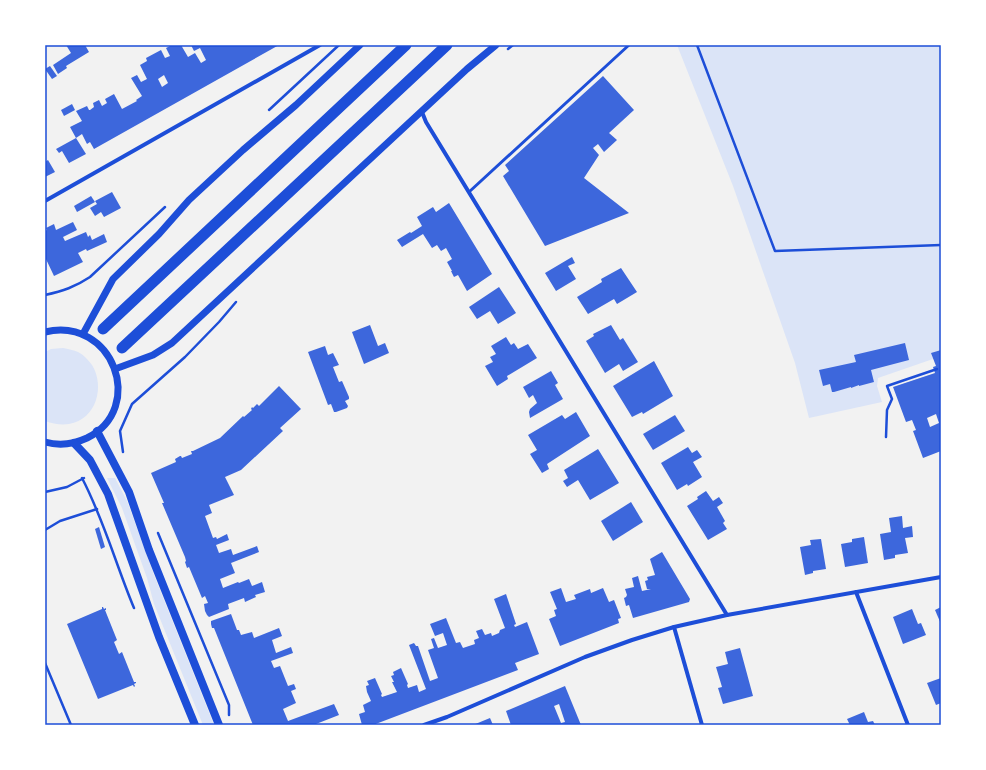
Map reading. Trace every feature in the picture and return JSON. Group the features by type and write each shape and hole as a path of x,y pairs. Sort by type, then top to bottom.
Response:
{"highway":[{"path":"103,329 406,45"},
{"path":"122,348 447,45"}],"main road":[{"path":"97,431 129,492 149,550 219,725"},
{"path":"74,443 90,460 108,494 159,637 195,725"}],"street":[{"path":"45,201 320,45"},
{"path":"83,334 112,279 159,234 189,200 237,155 296,105 360,45"},
{"path":"115,369 154,355 172,343 467,69 496,45"},
{"path":"422,112 426,122 727,615"},
{"path":"45,332 70,330 83,334 94,340 108,355 115,369 118,387 115,404 108,419 92,435 74,443 56,444 45,442"},
{"path":"424,725 447,717 585,657 674,627 727,615 941,577"},
{"path":"856,592 908,725"},
{"path":"674,627 702,725"}],"lane":[{"path":"469,192 629,45"}],"path":[{"path":"508,50 513,45"},
{"path":"697,45 775,251 941,245"},
{"path":"124,459 120,431 132,404 185,357 237,301"},
{"path":"886,437 887,410 892,399 887,386 937,369"},
{"path":"45,492 66,487 82,478"},
{"path":"45,530 60,521 97,509"},
{"path":"155,526 229,705 230,718"},
{"path":"45,663 70,725"}],"shaded area":[{"path":"677,45 939,45 941,49 941,350 932,353 933,359 878,378 877,386 882,402 809,418 795,363 733,186"},
{"path":"63,348 76,351 86,358 92,365 98,382 98,392 92,409 86,416 79,421 69,424 54,424 45,421 45,352 51,349"},
{"path":"107,478 115,478 127,501 154,575 214,725 203,725 154,604 147,578 122,508"}],"building":[{"path":"66,45 85,45 89,52 66,66 67,68 58,74 53,65 71,53"},
{"path":"172,45 181,45 188,57 195,53 201,63 206,60 200,48 194,51 191,45 279,45 94,149 90,142 87,144 82,134 76,138 70,127 82,121 76,111 87,106 90,110 94,107 93,103 99,100 102,106 107,103 105,99 114,94 122,109 137,101 136,100 142,96 131,78 137,75 141,82 147,79 140,65 147,61 146,58 161,50 165,58 170,56 166,48","holes":["164,75 168,83 162,87 158,79"]},
{"path":"50,66 57,76 52,79 45,69"},
{"path":"603,76 634,110 609,133 617,140 604,152 598,144 593,148 599,155 584,178 629,213 545,246 503,176 509,171 505,165"},
{"path":"72,104 75,110 64,116 61,110"},
{"path":"76,138 86,154 69,163 62,151 59,153 56,149"},
{"path":"48,160 55,172 45,177 45,162"},
{"path":"112,192 121,208 104,217 101,212 95,216 90,208 97,204 95,201"},
{"path":"91,196 95,202 77,212 74,206"},
{"path":"449,203 492,274 467,291 458,275 454,277 451,271 447,262 452,259 446,248 441,251 437,245 432,248 423,234 402,247 397,240 422,226 417,217 433,207 436,212"},
{"path":"73,222 77,230 63,237 65,241 86,232 88,237 90,235 92,240 104,234 107,242 87,251 86,249 78,253 83,262 54,276 45,257 46,228 54,224 56,230"},
{"path":"572,257 575,263 568,266 576,279 556,291 545,273"},
{"path":"621,268 637,292 617,304 614,299 588,314 577,297 602,282 601,279"},
{"path":"499,287 516,313 498,324 490,311 477,319 469,307"},
{"path":"370,325 378,346 385,343 389,353 364,364 352,332"},
{"path":"611,325 620,340 623,338 638,362 623,371 619,364 605,373 586,341 594,336 593,334"},
{"path":"506,337 511,345 514,343 518,349 528,344 537,358 507,376 508,379 497,386 485,366 493,362 490,357 496,354 491,346"},
{"path":"905,343 909,360 871,370 874,382 834,392 832,392 830,384 823,386 819,370 856,362 854,355"},
{"path":"325,346 328,355 333,353 339,365 333,367 339,382 342,381 349,397 349,399 345,401 348,406 347,408 336,412 334,412 331,404 328,405 308,352"},
{"path":"941,350 941,451 923,458 913,431 916,430 912,420 906,422 893,387 935,373 933,367 936,366 931,353","holes":["936,414 939,423 930,427 927,418"]},
{"path":"654,361 673,396 643,414 642,412 632,417 613,386"},
{"path":"551,371 558,383 555,385 563,399 530,418 530,409 537,403 533,395 529,398 523,387"},
{"path":"279,386 301,409 280,428 283,431 241,470 225,477 234,495 209,505 212,513 205,516 213,538 216,537 217,539 227,534 229,540 216,545 219,553 231,549 233,555 257,546 259,552 231,563 235,573 220,579 223,588 249,579 252,586 262,582 265,592 255,595 256,597 245,602 244,598 228,604 229,609 209,617 205,611 204,604 208,603 205,596 202,598 189,567 187,568 185,557 151,473 176,462 175,459 180,456 182,458 192,454 191,451 220,438 243,416 244,417 252,410 252,407 253,408 257,404 259,406"},
{"path":"576,412 590,436 547,464 549,469 542,473 530,454 537,450 528,435 562,415 565,419"},
{"path":"675,415 685,431 653,450 643,434"},
{"path":"688,447 692,453 697,450 702,457 693,462 702,477 688,486 687,484 677,490 661,463"},
{"path":"598,449 619,483 590,500 578,480 567,487 563,481 568,478 564,470"},
{"path":"706,491 713,501 719,497 723,503 717,507 725,521 723,523 727,529 708,540 687,506 698,499 697,497"},
{"path":"631,502 643,522 613,541 601,521"},
{"path":"902,516 903,528 912,526 913,537 905,538 908,553 895,555 895,558 884,560 880,534 891,532 889,518"},
{"path":"99,527 105,547 101,549 95,529"},
{"path":"864,537 868,563 845,567 841,544 852,542 852,539"},
{"path":"821,539 826,569 813,571 813,573 805,575 800,547 811,545 810,540"},
{"path":"662,552 690,599 689,602 633,618 629,605 626,606 624,598 627,595 625,589 634,587 632,578 638,576 642,591 651,589 647,589 645,581 648,580 647,577 655,575 650,559"},
{"path":"561,588 566,602 576,599 574,595 590,589 591,593 603,588 609,602 614,600 621,618 618,619 619,623 560,646 549,619 556,616 554,610 557,609 550,592"},
{"path":"506,594 516,624 514,625 515,627 527,622 539,654 515,663 518,670 373,725 362,725 359,714 365,712 363,705 371,701 367,692 366,686 369,685 367,681 375,678 382,697 397,692 391,676 394,675 393,672 401,668 408,684 408,688 417,685 419,692 426,689 409,645 414,643 418,646 430,681 438,678 428,650 434,648 431,639 434,638 438,648 447,645 443,633 435,636 430,624 446,618 456,643 460,642 463,648 475,644 474,640 479,638 476,631 482,629 485,635 491,633 492,636 505,628 494,599"},
{"path":"102,607 104,609 106,608 105,610 117,640 114,642 119,654 122,652 134,682 136,683 134,684 134,687 133,685 98,699 67,624 102,609"},
{"path":"941,607 941,624 935,610"},
{"path":"912,609 918,624 921,623 926,635 903,644 893,617"},
{"path":"231,614 237,630 239,630 241,635 252,632 254,638 279,628 282,636 272,640 276,653 291,647 293,653 271,661 274,668 280,666 288,686 294,684 296,689 291,691 296,703 283,709 288,721 334,704 339,715 316,725 253,725 214,628 212,628 211,624 211,621"},
{"path":"740,648 753,696 723,704 718,688 722,687 716,667 728,664 725,652"},
{"path":"941,678 941,703 936,705 927,683"},
{"path":"565,686 581,725 511,725 506,711","holes":["559,704 565,722 561,723 554,706"]},
{"path":"864,712 868,722 873,721 875,725 850,725 847,719"},
{"path":"490,718 493,725 473,725"}]}
